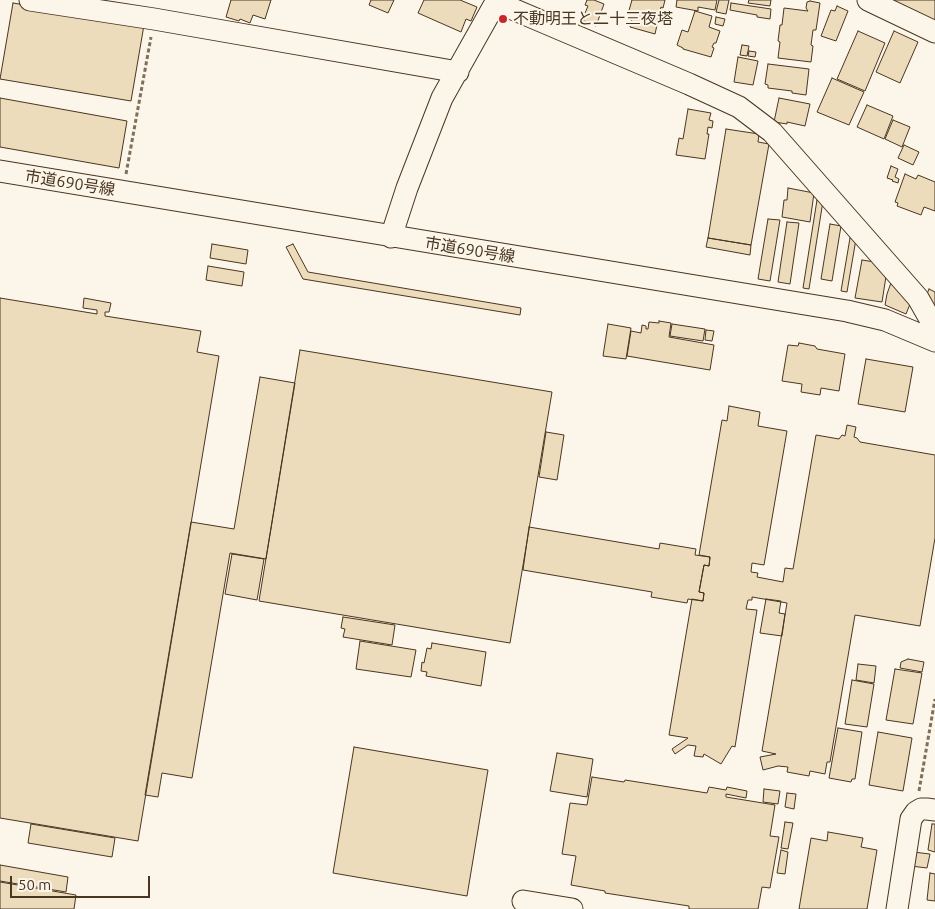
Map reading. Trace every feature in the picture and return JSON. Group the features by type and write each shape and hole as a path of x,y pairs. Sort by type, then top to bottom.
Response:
{"street":[{"path":"30,0 154,19 458,72"},
{"path":"868,0 935,32"},
{"path":"391,237 407,188 442,98 497,1 739,107 772,132 918,298 935,328"},
{"name":"市道690号線","path":"0,171 847,311 885,320 935,342"},
{"path":"898,909 912,818 925,811"},
{"path":"523,901 572,909"}],"path":[{"path":"123,192 154,19"},
{"path":"925,811 935,699"}],"building":[{"path":"231,0 271,0 265,19 253,15 250,23 226,17"},
{"path":"371,0 394,0 388,13 369,5"},
{"path":"424,0 460,0 477,7 471,21 466,19 461,32 418,13"},
{"path":"587,0 594,0 604,4 596,26 582,20 588,6 585,5"},
{"path":"632,0 665,0 663,8 661,7 655,34 630,27 633,15 628,14"},
{"path":"677,0 717,0 715,10 698,7 698,11 676,7"},
{"path":"719,0 729,0 726,14 716,12"},
{"path":"749,0 771,0 770,6 748,3"},
{"path":"886,0 935,0 935,26"},
{"path":"807,2 820,3 816,30 813,30 811,62 778,58 780,42 778,41 784,8 808,11 806,8"},
{"path":"13,3 144,25 131,101 0,79"},
{"path":"731,3 771,9 770,19 730,10"},
{"path":"837,6 848,11 836,41 821,36 831,10 835,11"},
{"path":"695,11 712,16 709,27 720,31 716,43 712,47 714,48 711,57 683,49 677,45 682,30 688,32"},
{"path":"716,17 725,19 723,26 715,24"},
{"path":"858,31 885,43 865,91 837,79"},
{"path":"894,31 918,42 900,83 876,72"},
{"path":"742,45 749,46 747,56 740,55"},
{"path":"749,51 756,52 755,57 748,56"},
{"path":"738,57 758,61 753,85 734,82"},
{"path":"768,64 809,69 806,95 768,88 768,85 765,84"},
{"path":"832,78 864,92 849,125 817,112"},
{"path":"0,98 127,121 119,168 0,147"},
{"path":"779,98 810,104 805,126 787,122 787,124 774,122"},
{"path":"867,105 893,116 884,139 857,127"},
{"path":"688,109 711,113 709,120 713,121 712,128 708,127 707,134 709,134 705,159 676,155 679,138 683,139"},
{"path":"893,120 910,127 902,147 885,139"},
{"path":"726,129 759,134 758,142 769,144 751,245 708,238"},
{"path":"904,145 919,152 913,165 898,158"},
{"path":"891,166 898,169 895,177 899,179 898,183 887,178"},
{"path":"905,174 916,179 918,175 935,182 935,211 924,207 921,215 897,206 898,203 895,202"},
{"path":"788,188 814,193 810,222 782,217"},
{"path":"817,200 823,201 809,289 803,288"},
{"path":"768,219 780,220 770,281 758,279"},
{"path":"787,222 799,223 790,284 778,282"},
{"path":"830,224 841,226 832,281 821,279"},
{"path":"708,238 751,245 750,255 706,247"},
{"path":"850,238 856,239 847,292 841,291"},
{"path":"212,244 248,250 246,264 210,258"},
{"path":"293,244 308,272 521,308 520,315 303,279 286,247"},
{"path":"862,260 881,263 887,270 882,302 855,298"},
{"path":"208,266 244,272 242,286 206,280"},
{"path":"892,280 910,304 906,314 885,305"},
{"path":"929,289 935,292 935,308 925,299"},
{"path":"0,298 97,314 97,310 83,308 84,298 111,303 109,312 105,312 105,316 201,331 197,352 219,356 138,841 0,818"},
{"path":"659,321 671,323 669,337 714,345 710,370 627,356 631,331 641,333 642,325 648,329 649,322 659,323"},
{"path":"608,324 631,328 626,359 603,356"},
{"path":"672,324 705,329 703,341 670,336"},
{"path":"706,330 714,331 712,341 705,340"},
{"path":"799,343 815,346 817,349 845,354 839,391 821,388 820,395 801,392 802,384 782,381 788,345 798,346"},
{"path":"300,350 552,392 510,643 259,601"},
{"path":"866,359 913,367 905,412 858,404"},
{"path":"260,377 295,383 266,559 230,553 192,778 162,773 158,797 145,795 191,522 234,529"},
{"path":"729,406 760,412 758,426 787,431 764,565 752,563 751,572 758,573 757,577 783,582 785,568 793,569 816,435 839,439 842,435 845,436 847,425 856,427 854,437 860,442 935,455 935,538 920,626 855,615 830,762 827,762 825,774 810,771 809,776 787,772 788,767 778,766 763,770 760,757 776,754 762,751 787,603 752,597 752,600 748,600 746,609 757,610 735,747 732,746 721,764 704,754 703,757 694,756 696,746 688,745 675,754 672,749 688,738 669,735 692,599 703,601 704,593 699,592 704,565 709,566 710,557 699,555 722,420 727,421"},
{"path":"546,432 564,435 557,480 539,477"},
{"path":"529,527 659,549 660,543 696,549 695,555 710,557 709,566 704,565 699,592 704,593 703,601 688,599 687,603 651,597 652,592 523,570"},
{"path":"232,554 264,559 257,600 225,594"},
{"path":"766,599 781,601 779,613 785,614 782,636 760,633"},
{"path":"343,617 395,625 392,645 343,637 345,629 341,628"},
{"path":"360,641 416,650 411,677 356,669"},
{"path":"432,643 486,652 481,686 426,676 427,672 421,671 422,662 424,663 427,648 431,649"},
{"path":"908,659 924,662 922,672 900,668 901,662"},
{"path":"858,664 876,666 874,683 856,680"},
{"path":"895,669 922,673 913,724 886,720"},
{"path":"852,680 874,684 867,727 845,724"},
{"path":"838,728 862,732 855,779 852,779 851,782 829,778"},
{"path":"878,732 912,738 903,791 869,785"},
{"path":"354,747 488,770 467,896 333,873"},
{"path":"557,753 593,759 587,797 550,791"},
{"path":"592,777 624,782 625,780 707,793 709,787 726,790 727,787 747,791 746,798 726,794 726,797 775,805 770,836 779,837 770,888 762,887 758,909 689,909 689,906 605,893 605,891 571,885 576,856 562,854 570,803 587,805"},
{"path":"764,789 780,791 778,804 763,802"},
{"path":"787,793 796,794 794,809 785,807"},
{"path":"785,822 793,823 788,849 781,848"},
{"path":"31,824 115,838 112,857 28,843"},
{"path":"932,824 935,824 935,852 928,850"},
{"path":"828,832 863,838 861,847 877,850 867,909 799,909 811,838 827,841"},
{"path":"781,850 788,852 785,874 777,873"},
{"path":"913,852 930,854 927,868 911,866"},
{"path":"0,865 68,877 66,892 0,881"},
{"path":"930,873 935,874 935,901 927,900"},
{"path":"0,882 76,895 74,909 0,909"}],"place":[{"name":"不動明王と二十三夜塔","path":"503,19"}]}
